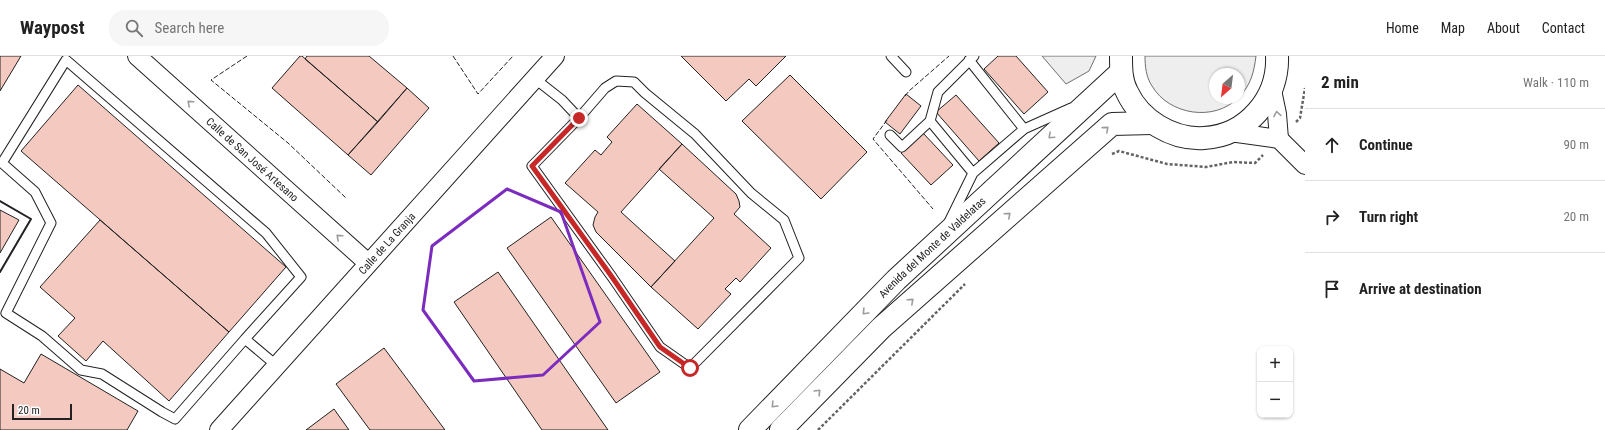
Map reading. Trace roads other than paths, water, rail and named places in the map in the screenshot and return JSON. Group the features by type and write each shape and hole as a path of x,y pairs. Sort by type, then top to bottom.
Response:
{"street":[{"name":"Calle de San José Artesano","path":"137,56 368,263"},
{"name":"Calle de La Granja","path":"219,430 554,56"},
{"path":"1121,64 1126,91 1137,109 1152,123 1177,135 1203,138 1230,132 1248,122 1262,107 1272,90 1277,68 1277,56"},
{"name":"Avenida del Monte de Valdelatas","path":"750,430 891,285 1091,99 1121,64"},
{"path":"1272,90 1277,114 1279,139"},
{"path":"781,430 881,328 1112,124 1152,123"},
{"path":"1230,132 1279,139 1305,166"}],"lane":[{"path":"891,56 906,72"},
{"path":"65,58 266,233 301,277 245,339 175,418 162,412 102,374 81,370 42,336 6,313 51,223 35,192 2,163 65,58"},
{"path":"890,136 902,147 930,121 938,92 972,58 1024,129"},
{"path":"534,78 562,100 579,118"},
{"path":"616,81 634,82 645,93 695,134 751,193 784,220 799,258 690,368 660,347 612,277 532,166 579,118 605,88 616,81"},
{"path":"940,239 973,173 1024,129 1091,99"},
{"path":"930,121 973,173"},
{"path":"245,339 276,365"}]}
